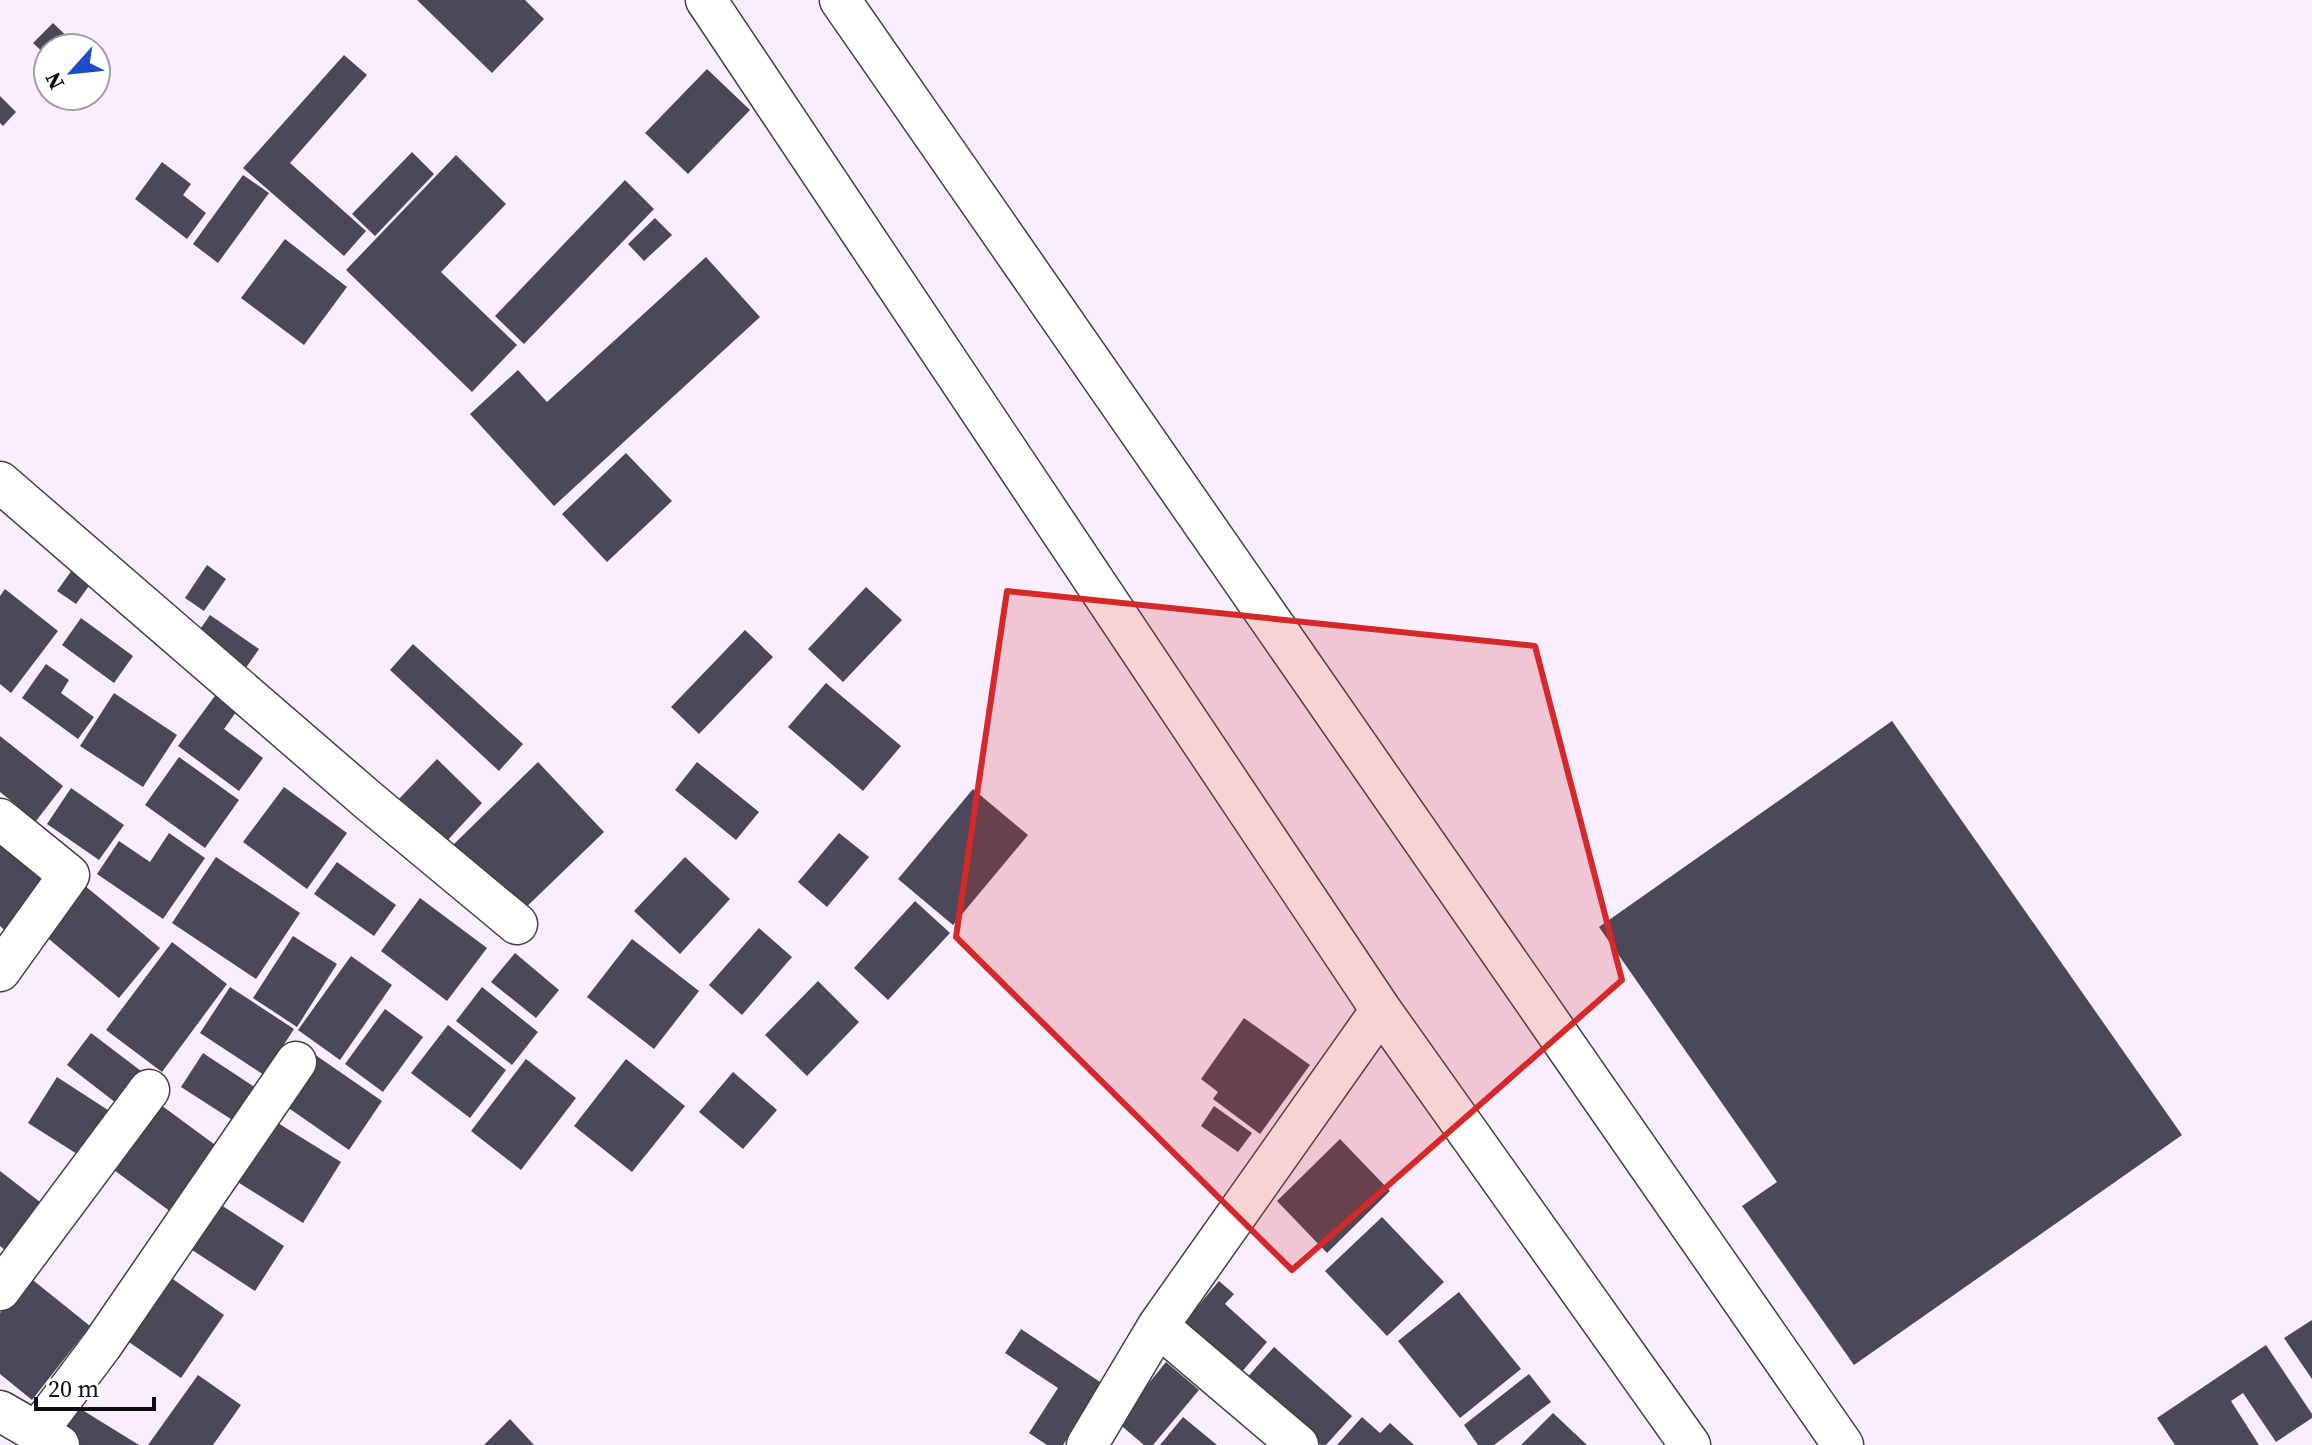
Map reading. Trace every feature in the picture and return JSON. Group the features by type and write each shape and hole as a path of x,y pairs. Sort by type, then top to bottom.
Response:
{"street":[{"path":"706,0 1381,1010 1690,1445"},
{"path":"840,0 1843,1445"},
{"path":"0,482 369,801 517,924"},
{"path":"0,819 69,875 0,971"},
{"path":"1087,1445 1158,1326 1381,1010"},
{"path":"0,1411 48,1438 102,1345 296,1062"},
{"path":"0,1290 149,1090"},
{"path":"1158,1326 1298,1445"}],"highlighted area":[{"path":"1007,591 1535,646 1622,980 1292,1270 956,937"}],"building":[{"path":"417,0 525,0 544,19 492,73"},
{"path":"53,23 62,32 44,32"},
{"path":"344,55 367,75 290,163 366,231 344,256 243,168"},
{"path":"707,69 750,110 688,174 645,133"},
{"path":"0,96 16,112 3,126 0,123"},
{"path":"412,152 434,174 375,236 352,214"},
{"path":"456,155 506,204 441,272 517,345 472,392 346,270"},
{"path":"162,162 191,184 183,195 206,213 187,239 135,199"},
{"path":"243,175 269,193 218,263 193,244"},
{"path":"625,180 654,209 524,344 495,316"},
{"path":"655,218 672,235 644,261 628,244"},
{"path":"285,239 347,287 304,345 241,298"},
{"path":"706,257 760,317 554,506 470,414 518,370 547,402"},
{"path":"626,453 672,501 607,562 562,514"},
{"path":"207,565 226,579 204,611 185,598"},
{"path":"72,570 91,583 76,604 57,591"},
{"path":"866,587 902,620 843,682 808,649"},
{"path":"5,589 58,631 11,693 0,684 0,596"},
{"path":"210,615 259,649 243,672 194,638"},
{"path":"81,618 133,656 114,683 62,645"},
{"path":"745,630 773,657 699,734 671,707"},
{"path":"413,644 523,744 499,771 390,670"},
{"path":"46,664 69,680 61,693 94,717 78,739 22,698"},
{"path":"826,683 901,746 863,791 788,727"},
{"path":"220,689 241,705 224,729 263,758 239,791 178,746"},
{"path":"114,693 177,735 143,787 80,746"},
{"path":"1892,721 2182,1135 1854,1365 1742,1206 1777,1182 1599,927"},
{"path":"0,736 63,786 36,821 0,792"},
{"path":"179,757 239,800 205,848 145,805"},
{"path":"437,759 482,803 445,843 399,799"},
{"path":"538,762 604,832 518,915 452,846"},
{"path":"697,762 759,812 736,840 675,790"},
{"path":"284,787 347,833 307,889 243,842"},
{"path":"71,788 124,825 99,860 47,824"},
{"path":"973,789 1028,835 953,925 898,879"},
{"path":"0,824 60,872 10,935 0,926"},
{"path":"169,833 205,858 163,919 97,874 119,841 150,862"},
{"path":"839,833 869,857 827,907 798,882"},
{"path":"216,857 300,913 256,979 172,923"},
{"path":"685,857 730,899 680,954 634,911"},
{"path":"337,862 396,905 374,936 314,894"},
{"path":"78,880 160,948 119,998 37,929"},
{"path":"420,898 487,948 447,1001 381,951"},
{"path":"915,901 950,933 888,1000 854,968"},
{"path":"759,928 792,957 742,1015 709,985"},
{"path":"293,936 337,964 297,1027 253,998"},
{"path":"632,939 699,991 654,1049 587,997"},
{"path":"172,942 227,984 162,1072 106,1030"},
{"path":"515,953 559,990 536,1018 491,982"},
{"path":"351,956 392,985 340,1060 298,1030"},
{"path":"818,981 859,1022 807,1076 765,1035"},
{"path":"230,987 294,1029 264,1075 200,1033"},
{"path":"482,987 538,1032 512,1065 456,1021"},
{"path":"385,1009 423,1037 383,1092 345,1064"},
{"path":"1244,1018 1310,1065 1260,1134 1213,1099 1218,1092 1201,1079"},
{"path":"448,1025 506,1070 470,1118 411,1073"},
{"path":"91,1033 145,1074 120,1106 67,1065"},
{"path":"203,1053 259,1090 237,1123 181,1087"},
{"path":"314,1054 382,1101 349,1150 280,1102"},
{"path":"526,1059 576,1098 521,1170 471,1131"},
{"path":"626,1059 685,1106 632,1172 574,1126"},
{"path":"733,1072 777,1110 743,1149 699,1112"},
{"path":"57,1077 114,1114 85,1159 28,1123"},
{"path":"150,1097 218,1147 171,1212 103,1162"},
{"path":"1214,1106 1252,1133 1238,1152 1201,1126"},
{"path":"273,1120 341,1162 303,1223 236,1181"},
{"path":"1340,1139 1390,1191 1327,1253 1277,1201"},
{"path":"0,1171 49,1209 13,1256 0,1246"},
{"path":"215,1201 284,1246 255,1291 186,1246"},
{"path":"1382,1217 1444,1282 1387,1336 1325,1271"},
{"path":"167,1275 224,1315 181,1378 123,1338"},
{"path":"29,1277 90,1326 32,1400 0,1374 0,1313"},
{"path":"1219,1281 1234,1294 1225,1304 1267,1342 1240,1374 1182,1325"},
{"path":"1459,1292 1521,1369 1460,1418 1398,1341"},
{"path":"2312,1320 2312,1379 2284,1338"},
{"path":"1021,1329 1103,1384 1063,1445 1047,1445 1029,1433 1058,1388 1005,1353"},
{"path":"2266,1345 2312,1418 2276,1442 2243,1393 2231,1401 2259,1445 2175,1445 2157,1418"},
{"path":"1274,1347 1352,1416 1326,1445 1321,1445 1246,1379"},
{"path":"1166,1362 1199,1390 1153,1445 1144,1445 1117,1422"},
{"path":"1529,1374 1551,1402 1494,1445 1478,1445 1464,1425"},
{"path":"198,1375 241,1405 213,1445 148,1445"},
{"path":"71,1403 139,1445 78,1445 54,1430"},
{"path":"1553,1413 1587,1445 1521,1445"},
{"path":"1183,1417 1217,1445 1160,1445"},
{"path":"1362,1417 1380,1433 1390,1423 1414,1445 1337,1445"},
{"path":"510,1419 534,1445 484,1445"}]}
